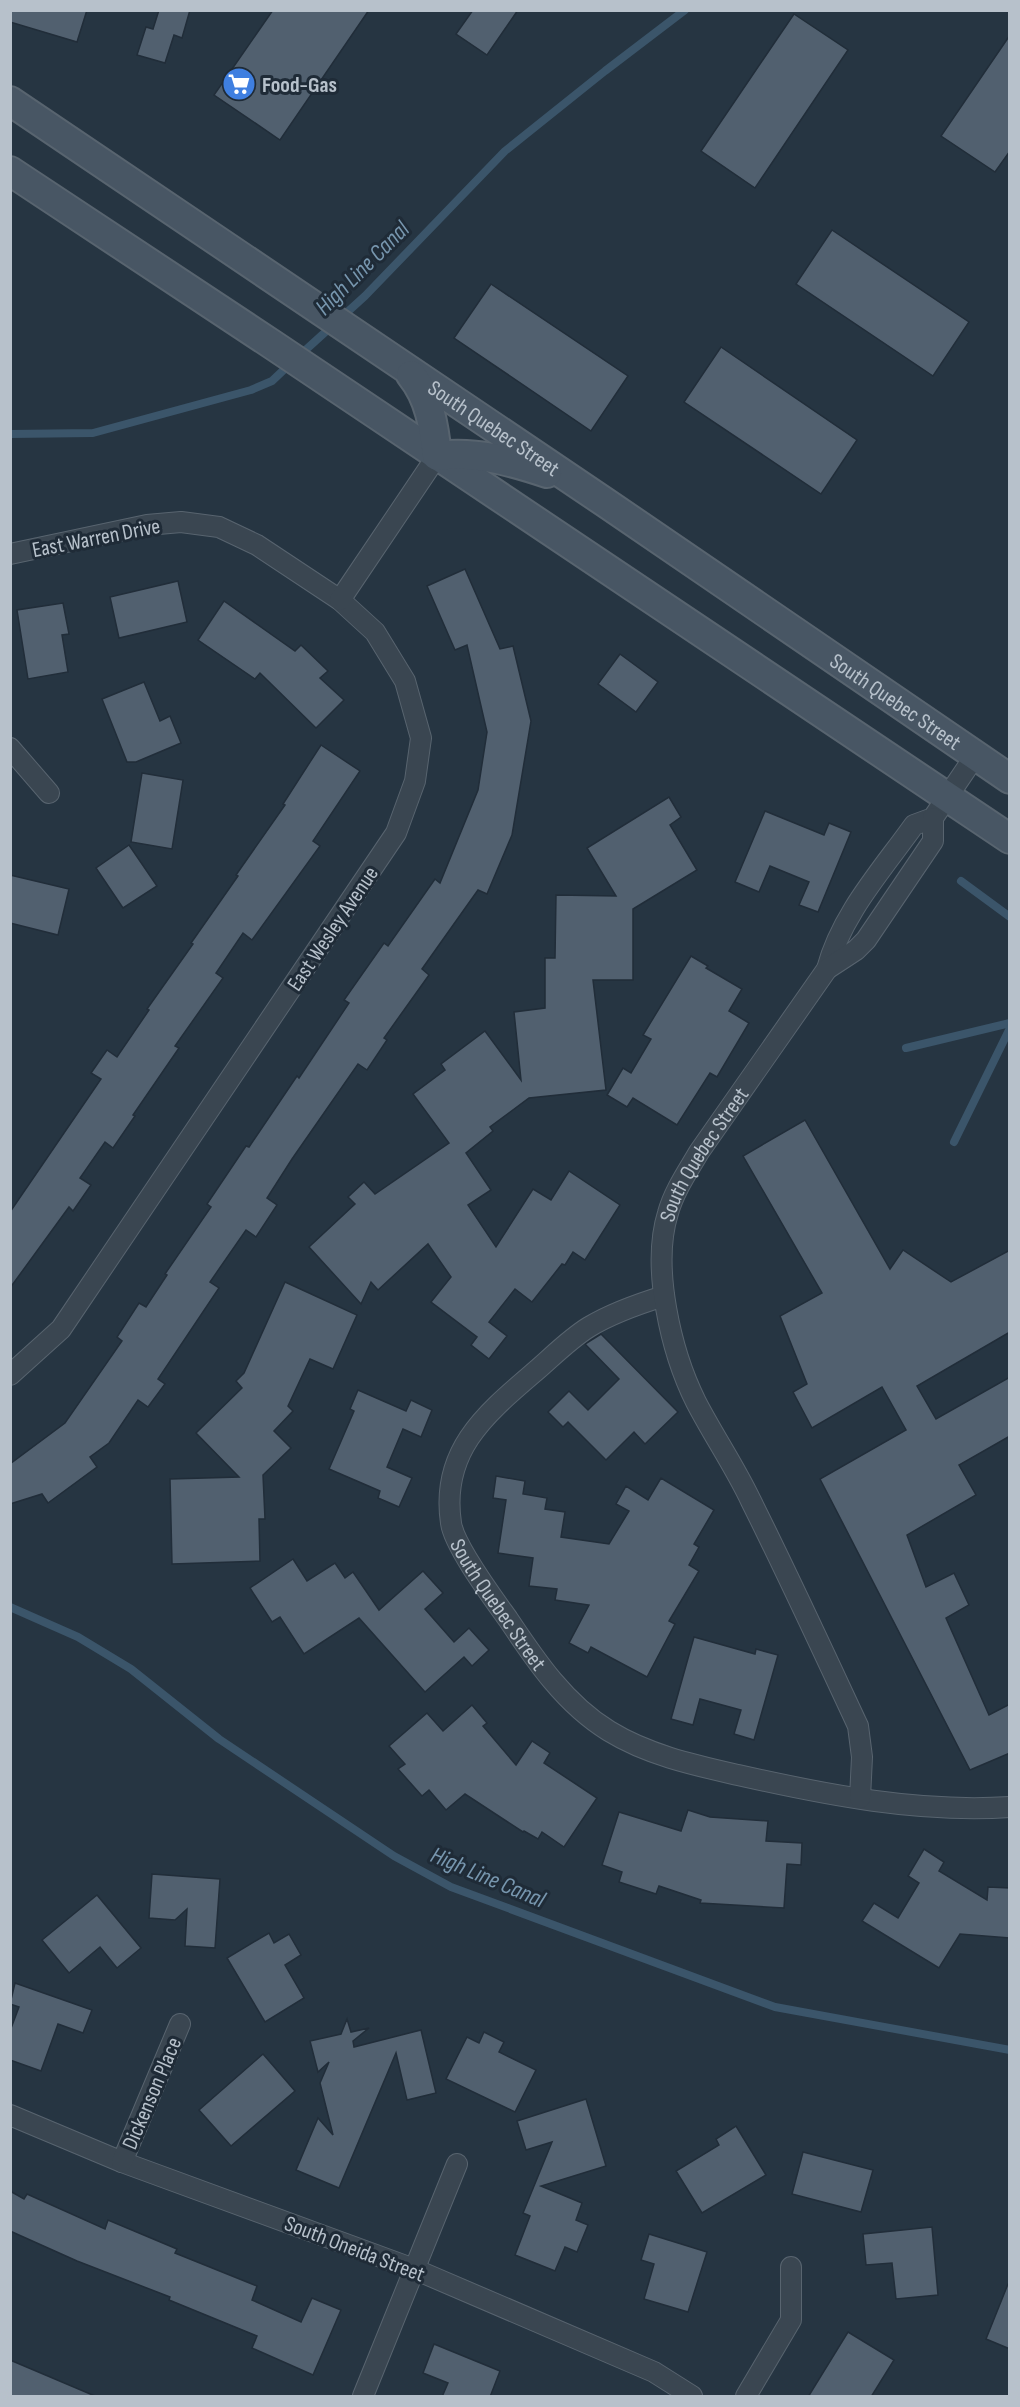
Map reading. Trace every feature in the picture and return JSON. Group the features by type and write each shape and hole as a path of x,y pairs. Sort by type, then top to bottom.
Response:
{"main road":[{"name":"South Quebec Street","path":"10,101 577,483 1010,779"},
{"path":"10,171 437,456 940,807 1010,839"},
{"path":"405,367 425,396 435,432 437,456"},
{"path":"437,456 460,453 521,464 577,483"}],"street":[{"path":"340,600 437,456"},
{"name":"East Warren Drive","path":"10,554 147,525 181,522 219,527 257,545 340,600"},
{"name":"East Wesley Avenue","path":"10,1375 61,1329 396,833 416,781 421,738 405,681 375,632 340,600"},
{"path":"10,748 49,793"},
{"name":"South Quebec Street","path":"860,1798 862,1757 858,1726 750,1498 695,1400 675,1346 664,1296 660,1257 668,1213 684,1177 827,969 831,951 844,925 914,825 940,807 975,756"},
{"name":"South Quebec Street","path":"664,1296 625,1309 587,1327 491,1409 471,1434 459,1454 449,1500 451,1527 478,1576 543,1671 577,1707 609,1731 642,1747 685,1763 805,1790 924,1807 982,1809 1010,1807"},
{"name":"Dickenson Place","path":"122,2162 180,2024"},
{"name":"South Oneida Street","path":"10,2115 122,2162 414,2269 654,2372 692,2397"},
{"path":"363,2397 457,2164"},
{"path":"746,2397 791,2320 791,2267"}],"building":[{"path":"10,10 87,10 77,42 10,22"},
{"path":"159,10 190,10 182,38 174,35 165,63 137,55 146,27 153,29"},
{"path":"273,10 369,10 280,140 214,95"},
{"path":"473,10 518,10 487,55 456,34"},
{"path":"794,14 848,50 755,188 701,151"},
{"path":"1010,35 1010,151 995,172 941,136"},
{"path":"832,230 969,322 933,376 796,284"},
{"path":"491,284 628,376 591,431 454,338"},
{"path":"721,347 857,440 821,494 684,402"},
{"path":"465,569 500,649 513,646 531,721 512,835 487,894 478,890 422,969 429,975 384,1038 387,1040 367,1070 358,1064 292,1159 267,1198 277,1205 256,1237 246,1230 210,1282 219,1288 158,1379 165,1384 148,1407 138,1400 109,1443 90,1457 97,1467 48,1503 42,1494 10,1504 10,1464 65,1423 122,1341 117,1337 139,1303 146,1307 167,1275 165,1274 211,1207 207,1204 297,1076 299,1078 349,1003 344,1000 384,943 388,946 435,879 440,883 478,790 487,732 467,645 455,650 427,586"},
{"path":"178,581 187,622 119,638 110,597"},
{"path":"224,601 295,651 301,645 328,671 320,678 344,700 316,728 260,673 255,679 198,640"},
{"path":"63,603 69,634 62,635 68,672 28,679 17,610"},
{"path":"620,654 658,682 636,712 598,684"},
{"path":"144,682 160,721 170,716 181,743 136,762 127,762 102,699"},
{"path":"321,745 360,771 313,841 320,846 252,940 243,933 216,973 223,978 175,1046 179,1048 133,1115 135,1116 113,1148 105,1142 80,1178 91,1185 73,1211 69,1207 10,1288 10,1212 101,1079 91,1073 107,1050 117,1057 149,1010 147,1009 193,944 191,943 238,876 236,875 285,805 283,804"},
{"path":"142,773 183,780 172,849 131,842"},
{"path":"669,797 681,817 670,825 697,870 633,909 633,980 593,980 606,1090 529,1098 490,1127 493,1131 466,1153 491,1190 468,1205 496,1247 533,1189 551,1200 569,1171 620,1205 585,1260 573,1252 565,1265 562,1264 532,1302 515,1289 489,1322 507,1336 489,1359 471,1345 477,1337 431,1302 451,1277 428,1244 378,1290 371,1282 361,1304 309,1247 355,1204 348,1197 364,1182 375,1194 449,1143 413,1094 445,1070 441,1064 485,1031 521,1080 514,1012 545,1008 545,958 555,958 556,895 616,896 587,848"},
{"path":"765,811 824,835 829,823 851,832 818,912 799,905 809,882 770,866 759,892 735,882"},
{"path":"129,845 157,886 123,908 96,868"},
{"path":"10,875 69,889 58,935 10,923"},
{"path":"691,956 708,966 706,968 742,989 729,1011 749,1023 717,1077 710,1073 677,1125 633,1098 627,1107 607,1095 623,1068 631,1073 651,1039 643,1035"},
{"path":"805,1120 890,1269 903,1250 951,1282 1010,1250 1010,1332 917,1386 936,1419 1010,1377 1010,1436 959,1465 976,1495 907,1535 926,1587 954,1573 969,1605 946,1618 989,1715 1010,1704 1010,1753 970,1770 820,1479 906,1430 882,1387 812,1428 793,1392 807,1384 780,1316 822,1293 743,1156"},
{"path":"285,1282 357,1315 333,1369 310,1359 288,1406 293,1411 274,1431 291,1448 263,1475 265,1519 259,1519 260,1561 172,1564 170,1479 239,1477 196,1433 242,1388 236,1381 244,1373"},
{"path":"601,1334 678,1412 645,1444 634,1432 606,1460 568,1422 563,1427 548,1412 569,1391 588,1410 619,1379 585,1344"},
{"path":"358,1390 406,1411 411,1400 432,1410 421,1437 403,1429 387,1467 412,1478 399,1507 378,1498 380,1491 329,1469 354,1411 350,1409"},
{"path":"496,1476 525,1481 523,1494 547,1498 545,1509 565,1512 561,1537 609,1544 629,1511 616,1504 626,1486 648,1500 661,1478 714,1510 694,1544 699,1547 689,1565 699,1571 669,1621 675,1624 647,1677 591,1647 588,1653 569,1643 589,1605 555,1600 557,1589 529,1586 533,1558 498,1553 506,1500 493,1498"},
{"path":"293,1559 307,1581 335,1563 345,1578 353,1572 379,1610 423,1571 443,1593 425,1609 454,1642 469,1628 489,1650 472,1666 464,1657 425,1692 359,1618 304,1654 280,1617 272,1622 250,1588"},
{"path":"694,1637 755,1654 756,1649 778,1655 754,1740 734,1734 741,1710 700,1699 693,1725 671,1719"},
{"path":"472,1705 487,1723 483,1726 516,1765 532,1741 550,1753 544,1763 597,1798 564,1847 542,1832 538,1839 523,1832 465,1794 446,1810 429,1790 422,1796 398,1769 405,1764 389,1746 427,1713 443,1731"},
{"path":"688,1810 710,1817 768,1821 766,1841 802,1843 801,1865 787,1864 784,1908 700,1903 701,1900 659,1886 656,1894 619,1882 622,1872 602,1865 619,1812 681,1831"},
{"path":"924,1849 944,1862 939,1871 987,1900 988,1887 1010,1888 1010,1938 960,1934 939,1968 862,1921 874,1903 898,1918 919,1883 908,1876"},
{"path":"152,1874 220,1879 215,1948 185,1946 187,1909 175,1920 149,1918"},
{"path":"97,1895 141,1948 117,1968 100,1947 69,1973 42,1940"},
{"path":"269,1933 274,1943 289,1934 301,1955 285,1965 304,1998 265,2022 227,1958"},
{"path":"15,1983 92,2010 83,2033 58,2024 41,2071 10,2060 10,2031 19,2007 10,2004"},
{"path":"347,2019 351,2032 369,2028 353,2041 354,2047 421,2030 436,2093 407,2100 396,2053 339,2188 296,2170 318,2118 333,2135 320,2083 329,2062 318,2072 310,2041 341,2034"},
{"path":"484,2032 504,2042 499,2052 536,2070 515,2112 446,2079 467,2037 479,2043"},
{"path":"263,2054 295,2091 231,2146 199,2110"},
{"path":"586,2099 606,2166 541,2186 582,2203 576,2220 588,2225 577,2252 565,2247 555,2271 515,2255 530,2216 523,2213 552,2142 526,2150 517,2121"},
{"path":"736,2126 766,2175 702,2213 676,2171 719,2145 716,2139"},
{"path":"803,2152 873,2170 861,2212 792,2194"},
{"path":"10,2191 24,2199 27,2194 105,2229 108,2220 177,2249 175,2253 257,2286 252,2300 301,2322 312,2298 341,2310 313,2375 252,2348 257,2336 169,2300 170,2297 77,2261 10,2231"},
{"path":"932,2227 938,2295 896,2299 892,2263 866,2265 863,2234"},
{"path":"649,2234 707,2252 688,2312 644,2299 654,2264 641,2260"},
{"path":"1008,2284 1010,2284 1010,2349 986,2339"},
{"path":"848,2332 894,2360 871,2397 808,2397"},
{"path":"434,2344 500,2371 490,2397 442,2397 448,2383 423,2373"},
{"path":"10,2360 95,2396 95,2397 10,2397"}],"waterway":[{"name":"High Line Canal","path":"300,355 365,296 505,151 685,10"},
{"name":"High Line Canal","path":"10,434 93,433 251,390 272,381 291,363"},
{"path":"961,881 1010,917"},
{"path":"906,1048 1010,1023"},
{"path":"954,1142 1010,1028"},
{"name":"High Line Canal","path":"10,1607 78,1637 131,1669 219,1739 394,1856 451,1887 775,2007 1010,2050"}],"place":[{"name":"Food-Gas","path":"239,84"}]}
